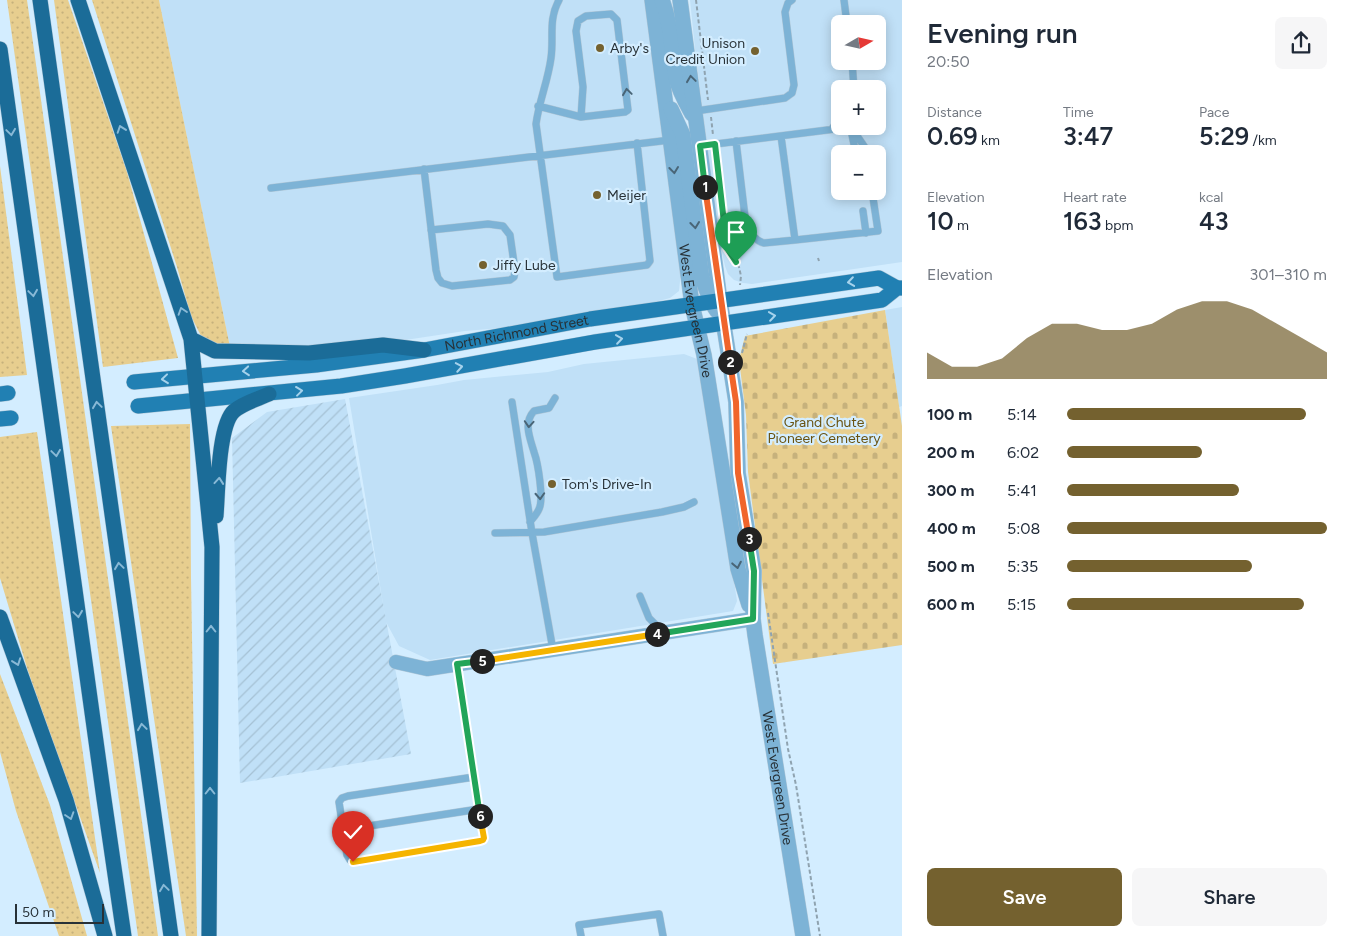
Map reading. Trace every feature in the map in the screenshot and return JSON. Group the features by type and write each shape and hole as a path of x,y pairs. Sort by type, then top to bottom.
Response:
{"highway":[{"path":"40,0 171,936"},
{"path":"78,0 191,339 212,547 209,936"},
{"path":"0,48 124,936"},
{"path":"191,339 215,351 309,353 384,345 424,350"},
{"path":"212,547 216,522 222,440 226,421 235,409 268,394"},
{"path":"0,617 68,809 104,936"}],"main road":[{"name":"North Richmond Street","path":"134,382 316,365 424,350 590,320 879,278 899,288 882,300 563,348 405,376 268,394 138,406"}],"street":[{"name":"West Evergreen Drive","path":"652,0 692,305 700,327 738,569 753,619 803,936"},
{"path":"662,0 668,15 676,80 684,99 701,113"},
{"name":"West Evergreen Drive","path":"680,0 707,145 716,301 724,323 736,402 738,473 754,571 753,619"},
{"path":"664,94 683,136 702,278 716,301"},
{"path":"700,327 713,352 735,496 745,515"},
{"path":"396,662 427,669 753,619"}],"lane":[{"path":"559,0 551,20 551,58 538,106 536,124 557,277 648,265 650,261 637,144"},
{"path":"701,113 785,98 792,93 794,85 785,12 788,3 792,0"},
{"path":"844,0 846,15"},
{"path":"538,106 581,117 625,112 628,110 617,20 611,14 586,16 578,21 576,30 582,87 581,117"},
{"path":"707,145 831,129"},
{"path":"781,136 795,240"},
{"path":"271,188 670,140"},
{"path":"736,141 746,225 751,234 761,243 878,232 873,200"},
{"path":"424,169 431,230 436,270 438,278 442,283 452,286 510,280 514,277 515,270 510,235 509,231 503,226 488,224 431,230"},
{"path":"864,210 866,233"},
{"path":"530,522 540,509 541,499 535,453 528,428 528,420 534,411 550,408 555,398"},
{"path":"512,402 530,522 553,650"},
{"path":"495,533 532,533 662,512 684,507 694,502"},
{"path":"640,596 650,618 664,633"},
{"path":"457,664 479,809 483,840 353,862 350,860 347,855 339,802 342,798 474,777"},
{"path":"343,830 479,809"},
{"path":"581,936 579,925 659,914 663,936"}],"path":[{"path":"696,0 701,113 707,145 720,191"},
{"path":"727,248 739,267 741,276 739,281"},
{"path":"741,358 747,333"},
{"path":"767,607 788,750 796,785 820,936"}],"shaded area":[{"path":"159,0 646,0 681,271 679,291 670,298 655,302 501,328 465,331 392,342 322,349 230,347"},
{"path":"690,0 902,0 902,262 752,284 743,283 734,280 728,274 718,236"},
{"path":"902,307 902,406 899,407 885,310"},
{"path":"684,354 697,359 709,414 737,601 733,611 430,660 399,646 386,622 349,398 464,380 548,372 584,364"},
{"path":"345,399 411,754 240,783 232,438 267,412"}],"green space":[{"path":"7,0 27,0 158,936 138,936"},
{"path":"54,0 68,0 127,172 178,358 103,367"},
{"path":"92,0 159,0 230,347 215,345 202,338 191,316"},
{"path":"0,166 27,375 0,377"},
{"name":"Grand Chute Pioneer Cemetery","path":"885,310 902,426 902,645 773,664 748,472 746,415 739,360 745,336"},
{"path":"190,424 197,936 186,936 111,426"},
{"path":"37,432 100,873 28,671 0,578 0,437"},
{"path":"0,674 50,805 87,936 59,936 16,811 0,752"}],"place":[{"name":"Arby's","path":"600,48"},
{"name":"Unison Credit Union","path":"755,51"},
{"name":"Meijer","path":"597,195"},
{"name":"Jiffy Lube","path":"483,265"},
{"name":"Tom's Drive-In","path":"552,484"}],"route":[{"path":"353,862 483,840 457,664 753,619 754,571 738,473 736,402 720,300 700,146 715,144 727,248 736,262"}]}
